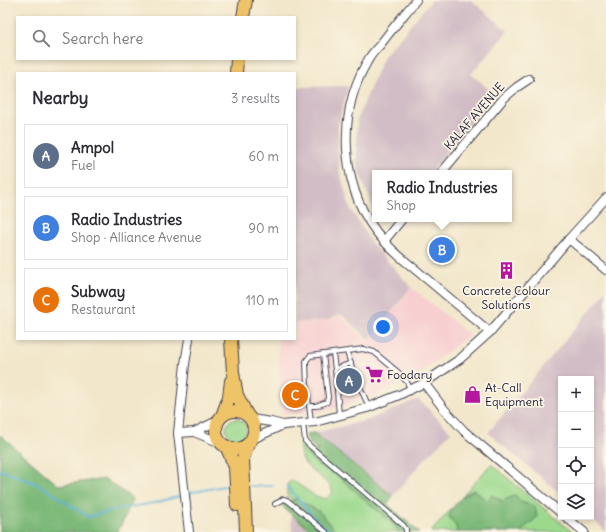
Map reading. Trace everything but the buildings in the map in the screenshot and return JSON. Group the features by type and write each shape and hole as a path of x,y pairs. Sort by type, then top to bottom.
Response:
{"main road":[{"path":"243,16 246,0"},
{"path":"236,72 237,60"},
{"path":"231,340 233,374 237,395 254,428 244,458 246,532"},
{"path":"233,374 229,397 216,430 217,436 224,445 235,467 239,532"},
{"path":"220,418 230,411 235,410 243,412 249,417"},
{"path":"224,445 236,449 250,441"}],"street":[{"path":"416,0 367,61 354,90 347,120 346,145 350,175 361,205 372,227 384,241 411,266 490,332"},
{"name":"KALAF AVENUE","path":"444,170 504,98 517,87 530,79"},
{"path":"249,417 283,425 307,423 369,407 424,383 460,359 490,332 606,198"},
{"path":"384,241 400,222"},
{"path":"569,239 606,270"},
{"path":"189,340 178,433 189,532"},
{"path":"424,383 444,409 464,431 558,510"},
{"path":"178,433 194,432 220,418"},
{"path":"250,441 283,425"},
{"path":"194,432 224,445"},
{"path":"570,520 584,532"}],"lane":[{"path":"406,532 403,525 305,441 309,406 306,361 310,356 364,349 374,352 399,373 407,382 410,389"},
{"path":"347,352 354,374 369,407"},
{"path":"333,353 339,415"},
{"path":"309,406 316,406 327,402 328,397 323,354"},
{"path":"335,369 351,363"},
{"path":"336,381 354,374"},
{"path":"337,392 359,384"},
{"path":"274,504 283,499 287,500 326,532"}],"shaded area":[{"path":"432,0 471,0 508,31 471,74 494,94 432,170 372,170 372,204 357,166 357,120 384,56"},
{"path":"348,86 338,126 338,138 339,169 350,208 372,244 411,287 369,340 341,314 328,320 296,323 296,87"},
{"path":"411,287 470,335 410,380 358,402 320,412 282,415 278,340 296,340 296,323 322,321 340,316 367,342"},
{"path":"606,291 606,531 593,520 594,520 594,376 558,376 558,491 488,433"},
{"path":"418,399 451,432 421,463 393,496 314,433 368,420"},
{"path":"291,515 311,532 292,532"}],"green space":[{"path":"232,419 240,419 246,425 246,433 240,439 232,439 226,433 226,425"},
{"path":"314,433 393,496 387,504 419,532 399,532 395,526 338,476 317,464 306,454 318,450 308,442 306,434"},
{"path":"0,435 58,485 105,479 133,499 118,532 0,532"},
{"path":"299,443 304,443 306,454 317,464 338,476 395,526 399,532 336,532 304,503 297,499 293,500 287,495 287,484 292,480 315,496 326,499 333,492 330,485 306,465 301,456"},
{"path":"491,464 572,532 520,532 537,517 502,501 487,501 474,490 462,497"},
{"path":"474,490 487,501 492,495 502,501 516,495 520,502 535,506 537,517 520,532 457,532 456,526 449,516 453,507 462,497"},
{"path":"297,499 320,512 336,532 313,532 286,510 281,504"},
{"path":"453,507 449,517 456,526 457,532 431,532"}],"waterway":[{"path":"0,470 40,485 88,517 184,495"},
{"path":"188,493 230,485"},
{"path":"250,486 273,486"},
{"path":"287,486 316,520 332,532"}],"place":[{"name":"Radio Industries","path":"442,250"},
{"name":"Concrete Colour Solutions","path":"506,271"},
{"name":"Foodary","path":"374,374"},
{"name":"Ampol","path":"349,381"},
{"name":"At-Call Equipment","path":"472,394"},
{"name":"Subway","path":"295,395"}]}
